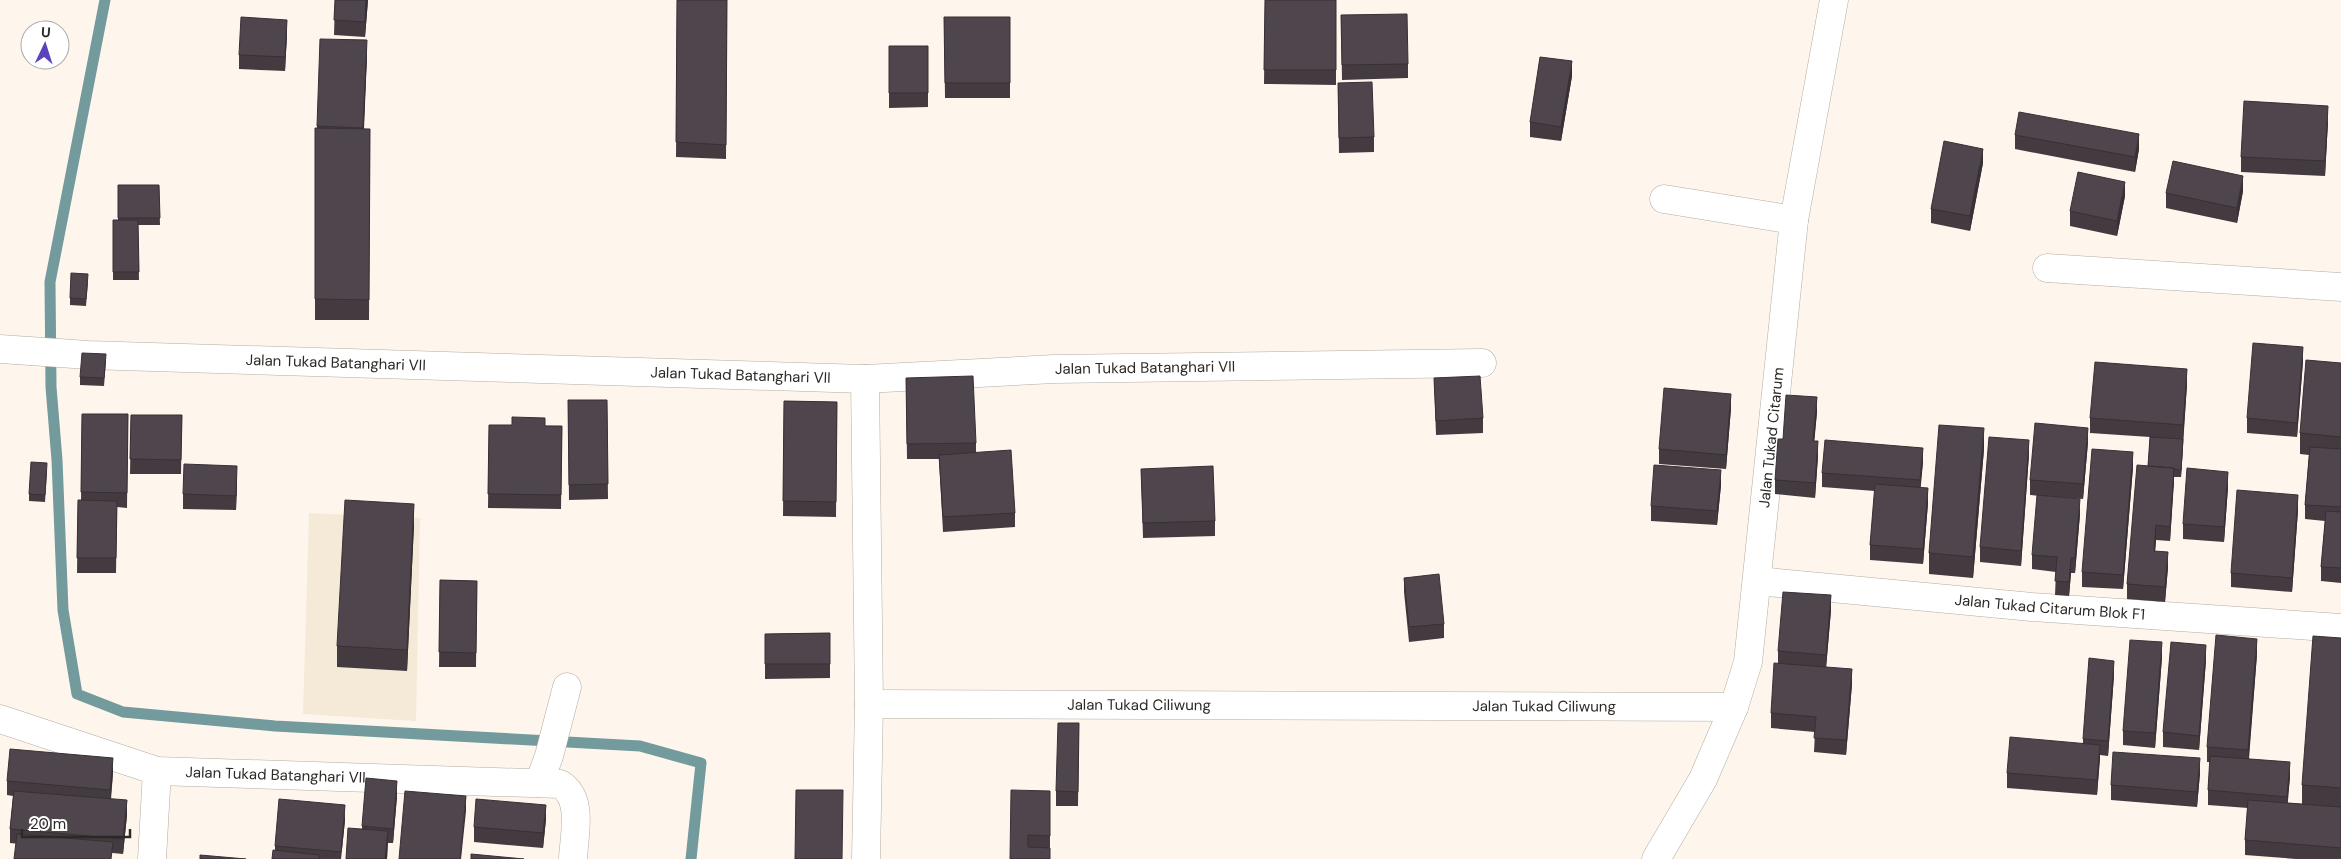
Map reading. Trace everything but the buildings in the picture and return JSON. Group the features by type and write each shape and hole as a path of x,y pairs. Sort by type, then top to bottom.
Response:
{"street":[{"name":"Jalan Tukad Citarum","path":"1656,859 1703,779 1734,707 1748,662 1794,220 1834,0"},
{"path":"1664,199 1794,220"},
{"path":"2047,268 2341,287"},
{"name":"Jalan Tukad Batanghari VII","path":"0,349 88,355 865,379 1054,369 1482,363"},
{"path":"865,379 869,704 866,859"},
{"name":"Jalan Tukad Citarum Blok F1","path":"1757,581 2032,607 2341,628"},
{"path":"567,687 549,756 550,784 569,789 574,800 575,817 572,859"},
{"name":"Jalan Tukad Ciliwung","path":"869,704 1734,707"},
{"name":"Jalan Tukad Batanghari VII","path":"0,719 157,771 550,784"},
{"path":"152,859 157,771"}],"shaded area":[{"path":"309,513 420,518 416,721 303,714"}],"waterway":[{"path":"105,0 50,282 51,387 57,460 63,610 77,694 123,712 275,726 640,746 701,763 691,859"}]}
